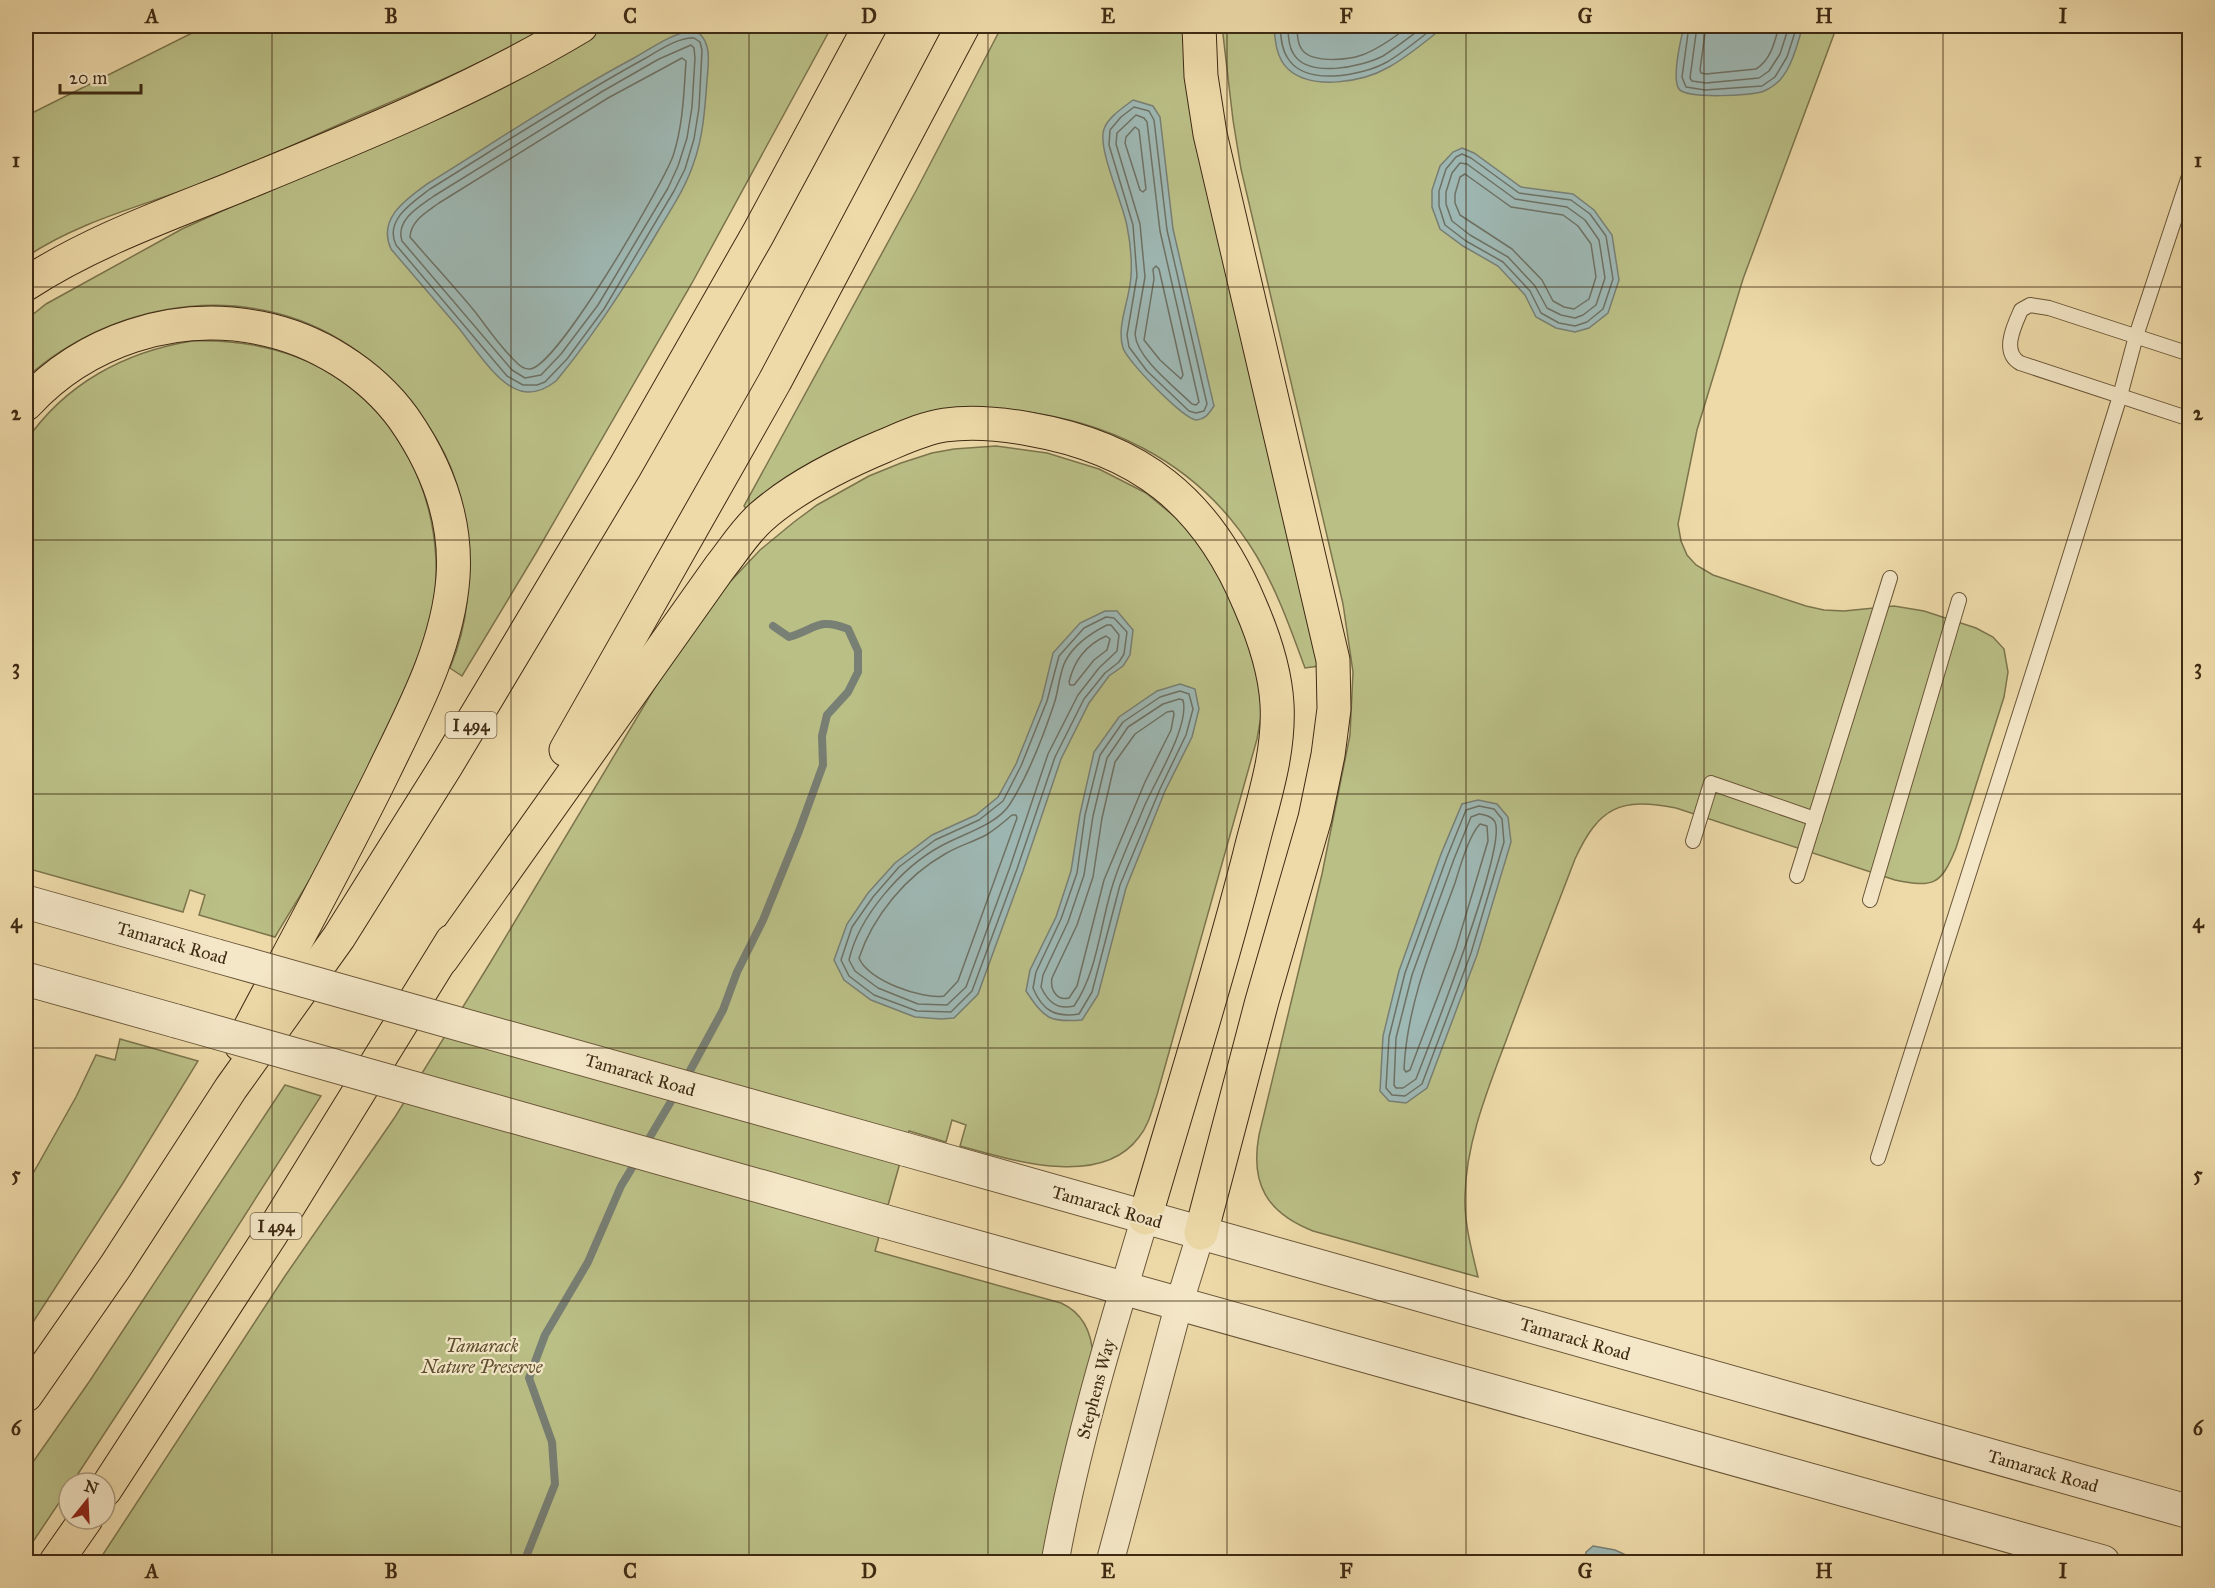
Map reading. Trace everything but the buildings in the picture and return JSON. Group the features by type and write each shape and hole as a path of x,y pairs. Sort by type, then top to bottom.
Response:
{"highway":[{"path":"26,284 60,263 111,238 460,91 537,53 581,26"},
{"name":"I 494","path":"26,1395 172,1180 231,1088 351,917 518,649 758,234 870,26"},
{"name":"I 494","path":"117,1472 276,1227 442,959 590,708 775,381 963,26"},
{"path":"1199,26 1201,75 1210,134 1333,660 1334,709 1328,755 1315,818 1262,1001 1201,1233"},
{"path":"26,404 51,379 76,361 102,347 156,328 188,323 219,322 278,331 329,354 355,370 396,409 434,470 444,496 451,525 454,551 451,597 443,635 429,672 349,842 172,1180"},
{"path":"442,959 720,567 760,518 831,470 912,434 945,425 985,424 1023,428 1057,434 1090,444 1153,475 1184,500 1207,527 1228,559 1261,629 1274,674 1277,708 1275,746 1243,878 1145,1218"},
{"path":"56,1563 78,1531"}],"street":[{"name":"Tamarack Road","path":"26,902 2190,1512"},
{"path":"26,979 2103,1563"},
{"name":"Stephens Way","path":"1055,1563 1064,1514 1145,1218"},
{"path":"1110,1563 1179,1304 1201,1233"}],"lane":[{"path":"1878,1158 2120,396 2136,336 2190,173"},
{"path":"2190,354 2049,308 2030,305 2021,310 2009,347 2013,359 2020,363 2190,419"},
{"path":"1797,876 1890,578"},
{"path":"1870,900 1959,600"},
{"path":"1693,841 1711,783 1815,819"}],"green space":[{"path":"206,26 548,26 478,63 429,85 243,167 91,223 26,257 26,116"},
{"path":"597,26 832,26 692,283 462,676 450,668 465,618 468,586 465,534 456,483 444,453 428,425 398,389 361,354 321,330 279,314 235,306 190,306 145,314 103,329 62,350 26,378 26,320 46,304 182,229 275,187"},
{"path":"1002,26 1190,26 1319,666 1305,668 1264,568 1233,522 1206,493 1176,468 1143,448 1108,432 1071,421 1032,413 992,409 749,512 744,506 917,189"},
{"path":"1222,26 1837,26 1743,279 1697,430 1678,524 1681,541 1687,555 1696,565 1713,575 1824,610 1844,611 1894,606 1924,611 1976,628 1993,637 2004,649 2008,672 2004,697 1956,848 1946,870 1934,881 1919,884 1895,880 1676,808 1657,805 1640,804 1613,810 1593,828 1575,859 1479,1116 1469,1156 1465,1196 1469,1237 1478,1277 1313,1231 1297,1224 1273,1206 1265,1195 1257,1168 1259,1135 1322,874 1350,735 1353,672 1343,604 1241,169"},
{"path":"192,341 218,341 268,348 315,365 358,393 396,436 423,491 431,520 436,581 425,641 413,674 330,843 275,937 199,915 205,895 190,890 183,912 26,868 26,441 59,403 98,374 143,353"},
{"name":"Tamarack Nature Preserve","path":"996,446 1047,453 1099,469 1146,493 1186,526 1227,580 1261,675 1261,717 1257,739 1157,1095 1150,1117 1139,1137 1122,1153 1102,1162 1079,1166 1054,1166 1004,1158 960,1146 966,1125 952,1120 946,1142 909,1131 875,1251 1061,1303 1075,1312 1085,1325 1091,1340 1093,1357 1043,1562 98,1562 285,1276 395,1117 663,674 728,584 760,550 794,522 817,505 869,476 932,453"},
{"path":"120,1039 198,1061 123,1183 26,1333 26,1186 76,1097 96,1055 115,1060"},
{"path":"285,1085 321,1096 80,1471 57,1471 57,1506 26,1552 26,1472 89,1382"}],"water":[{"path":"1274,26 1445,26 1418,48 1389,67 1366,77 1324,82 1298,76 1284,65 1277,49"},
{"path":"1684,26 1803,26 1791,61 1777,83 1757,93 1720,96 1694,94 1679,89 1676,68"},
{"path":"692,31 700,34 704,39 708,69 700,143 683,189 610,308 556,381 535,391 526,392 512,387 494,373 391,249 388,228 391,219 403,203 427,184 529,120 662,42"},
{"path":"1133,100 1153,106 1160,117 1173,229 1214,406 1207,415 1197,420 1181,411 1157,389 1127,355 1121,340 1122,322 1130,285 1130,251 1125,216 1107,162 1103,138 1104,129 1109,120"},
{"path":"1462,148 1474,153 1521,187 1573,194 1594,210 1612,235 1619,280 1608,313 1589,328 1575,332 1556,328 1536,317 1525,295 1498,266 1463,246 1440,229 1432,207 1432,190 1440,166 1453,152"},
{"path":"1105,611 1117,611 1133,630 1130,655 1123,666 1109,676 1089,703 1061,759 978,994 954,1018 941,1019 915,1017 871,1000 844,980 834,960 847,924 868,893 895,863 932,835 976,815 998,797 1016,764 1042,699 1053,653 1080,623"},
{"path":"1180,684 1195,689 1199,709 1192,737 1165,791 1126,888 1098,995 1082,1020 1062,1021 1048,1017 1026,991 1030,970 1056,917 1071,871 1080,814 1094,752 1119,717 1157,691"},
{"path":"1478,800 1497,804 1508,817 1511,842 1477,955 1427,1088 1406,1103 1389,1101 1380,1091 1383,1036 1399,971 1441,854 1462,804"},
{"path":"1593,1546 1615,1550 1641,1562 1585,1562 1586,1552"}],"waterway":[{"path":"685,1080 723,1010 737,972 763,920 799,831 823,765 822,736 827,715 848,692 858,672 858,651 848,629 823,624 789,637 773,626"},
{"path":"644,1147 676,1093"},
{"path":"524,1562 555,1484 552,1442 529,1378 545,1335 588,1262 621,1186 638,1158"}]}
